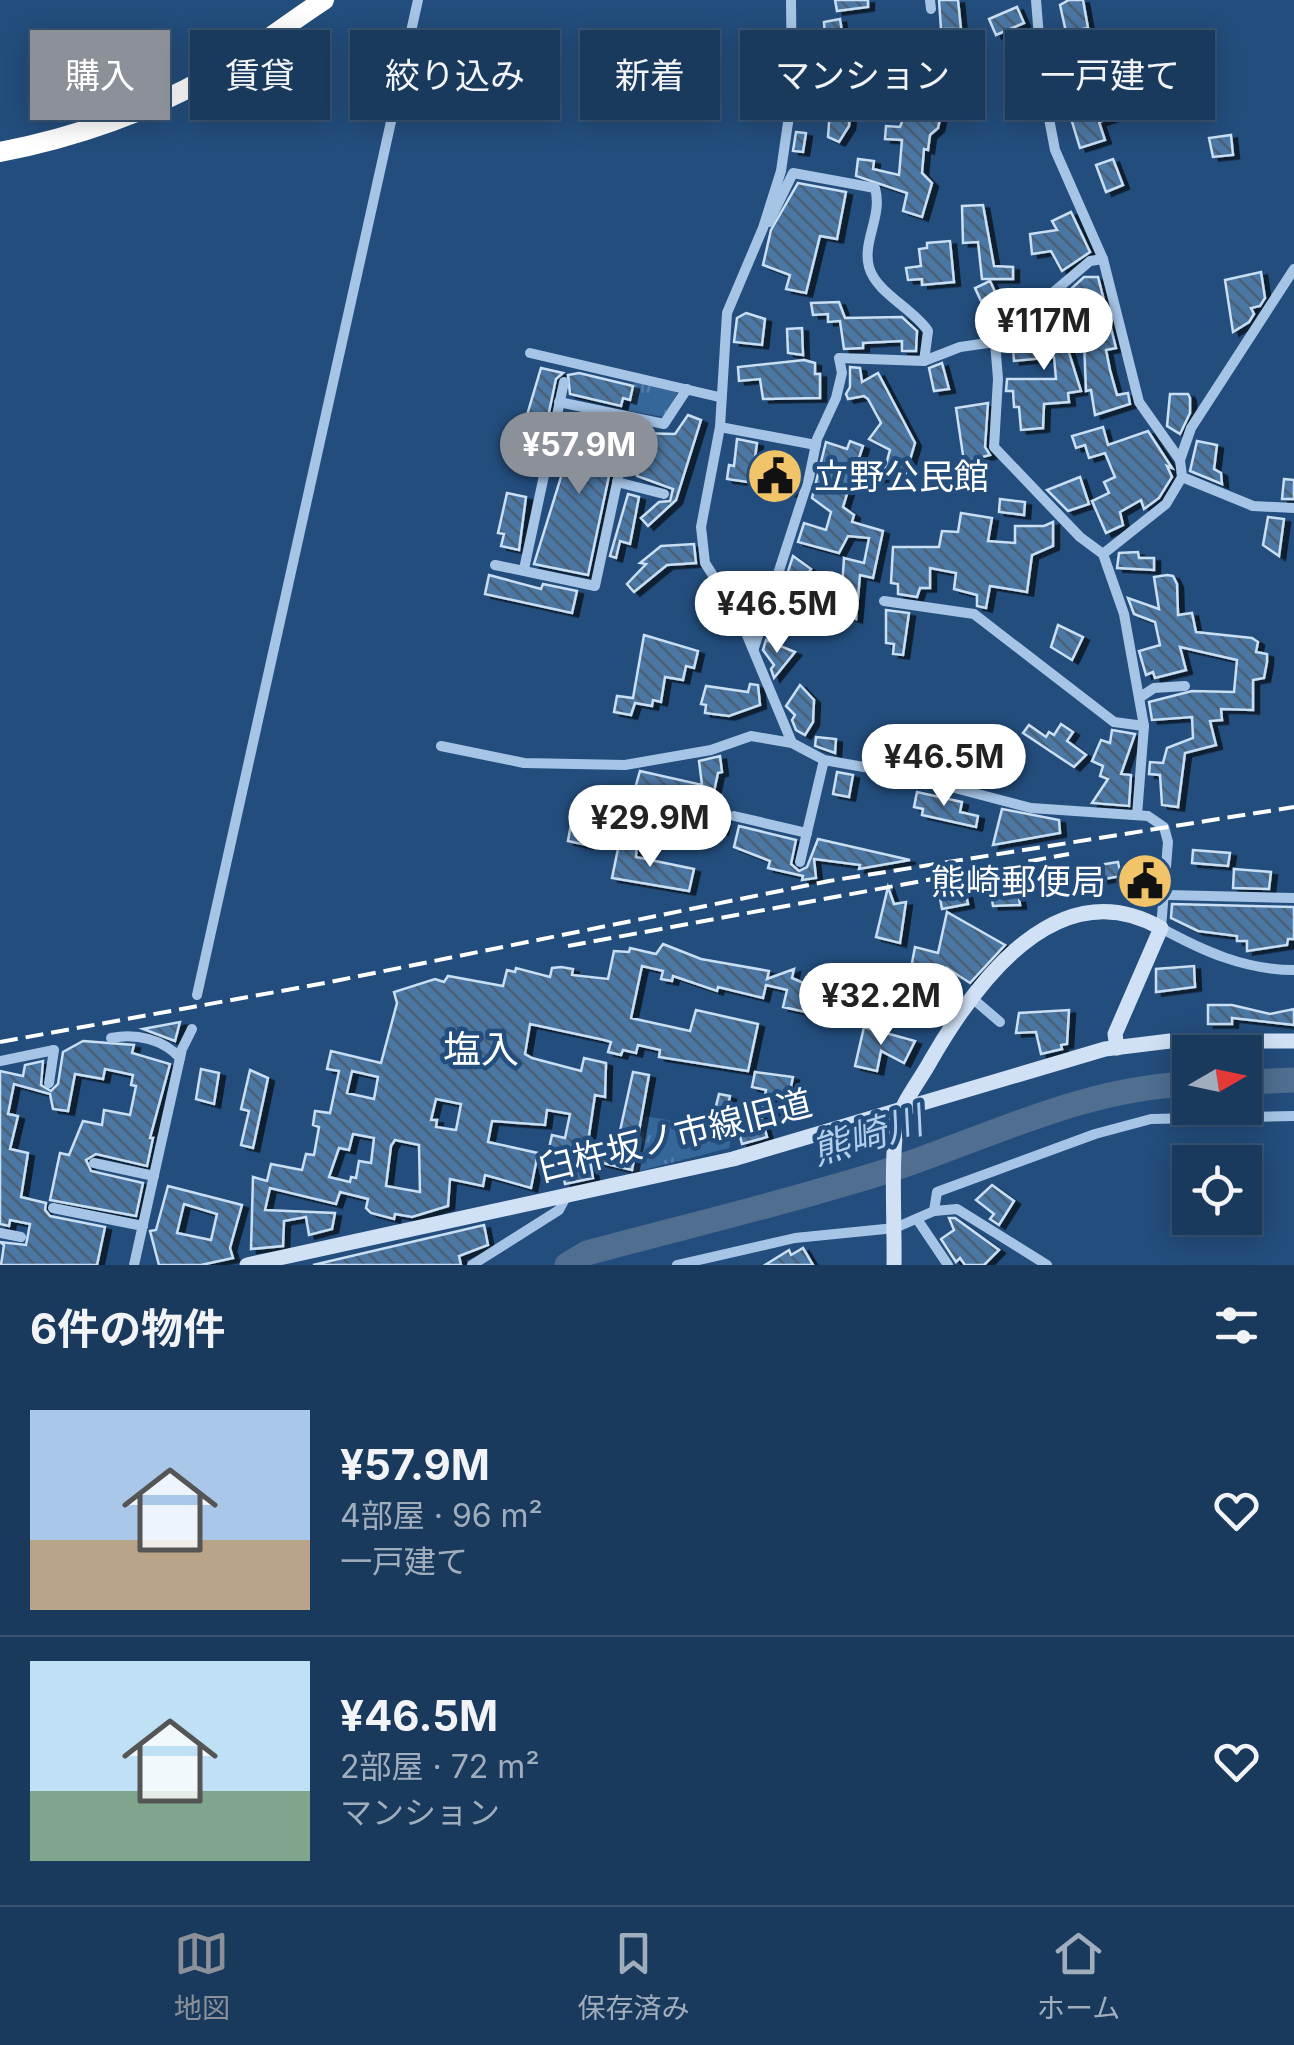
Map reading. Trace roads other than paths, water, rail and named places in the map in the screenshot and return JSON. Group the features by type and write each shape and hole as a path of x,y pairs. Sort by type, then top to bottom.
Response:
{"highway":[{"path":"0,152 60,138 176,94 210,76 324,0"}],"street":[{"path":"197,995 418,0"},
{"path":"791,0 792,96 781,170 763,228 727,313 720,427 702,527 703,554 754,648 792,742"},
{"path":"1036,0 1042,87 1055,150 1103,259 1139,402 1180,460"},
{"path":"763,228 774,218 793,173 875,188 879,204 869,266 876,279 928,331 924,361"},
{"path":"754,648 816,445 836,398 842,372 838,358 924,361 960,347 995,342 1090,262 1103,259"},
{"path":"1103,554 1166,504 1182,477 1180,460 1190,428 1294,268"},
{"path":"995,342 998,380 994,447 1080,537 1103,554 1124,614 1144,726 1137,815"},
{"path":"530,354 719,397"},
{"path":"524,569 564,382"},
{"path":"559,402 664,424 687,390"},
{"path":"495,565 595,586 631,417"},
{"path":"720,427 816,445"},
{"path":"1182,477 1253,506 1294,508"},
{"path":"617,482 664,494"},
{"path":"884,601 974,614 1114,722 1144,726"},
{"path":"1139,698 1154,688 1184,686"},
{"path":"441,746 524,763 624,764 710,750 751,736 792,742 824,760 898,773 1031,808 1137,815 1158,822 1167,835 1167,895 1161,928 1116,1034 1117,1048"},
{"path":"800,862 824,760"},
{"path":"734,816 807,833"},
{"path":"1167,895 1294,898"},
{"path":"894,1265 901,1114 974,1000 1023,940 1049,924 1119,913 1161,928 1212,954 1253,966 1294,970"},
{"path":"974,1000 1000,1022"},
{"path":"134,1265 180,1058 192,1029"},
{"path":"111,1038 132,1036 160,1043 180,1058"},
{"name":"臼杵坂ノ市線旧道","path":"246,1265 733,1159 901,1114 1117,1048 1170,1041 1294,1041"},
{"path":"0,1061 54,1050 50,1083"},
{"path":"934,1211 937,1192 1135,1122 1204,1115 1294,1116"},
{"path":"94,1163 154,1176"},
{"path":"472,1265 558,1210 568,1194"},
{"path":"53,1208 143,1226"},
{"path":"677,1265 795,1238 895,1228 934,1211 958,1209 1047,1265"},
{"path":"917,1219 948,1265"},
{"path":"0,1233 21,1237"}],"waterway":[{"name":"熊崎川","path":"1262,1081 1294,1080"},
{"name":"熊崎川","path":"567,1265 587,1253 890,1170 1074,1104 1172,1085"}],"railway":[{"path":"0,1042 325,983 829,881 1294,807"},
{"path":"568,946 1069,854"}],"place":[{"name":"立野公民館","path":"775,476"},
{"name":"熊崎郵便局","path":"1145,881"}],"district":[{"name":"塩入","path":"481,1049"}]}
